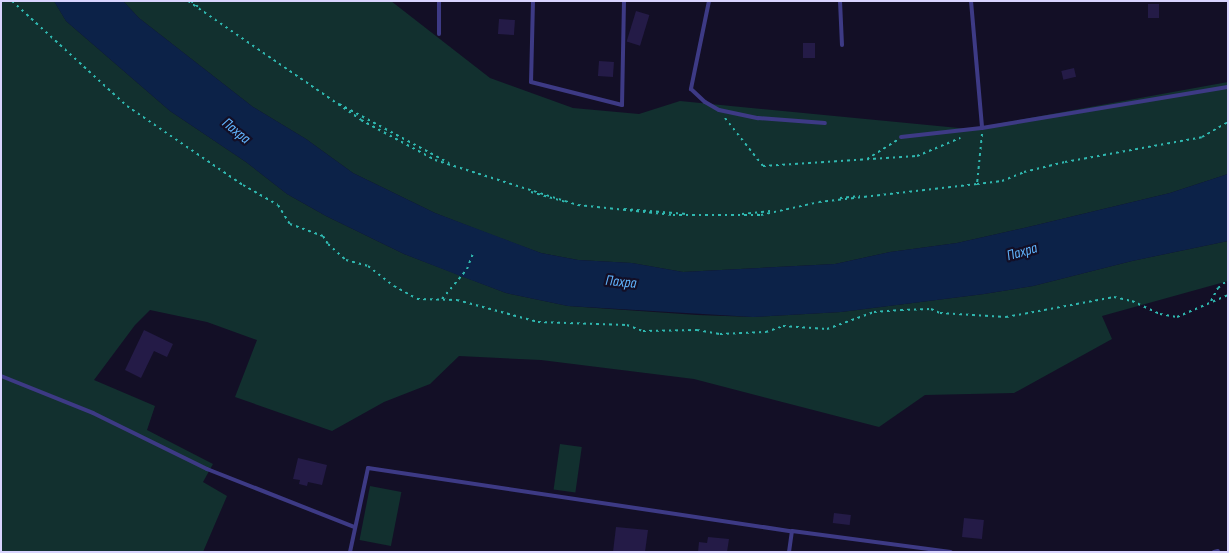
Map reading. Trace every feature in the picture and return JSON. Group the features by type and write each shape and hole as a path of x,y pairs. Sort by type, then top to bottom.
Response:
{"lane":[{"path":"439,1 439,34"},
{"path":"533,1 532,82 622,106 624,1"},
{"path":"709,1 690,88 704,102 719,110 758,118 825,123"},
{"path":"840,1 842,44"},
{"path":"971,1 982,128"},
{"path":"901,137 982,128 1228,87"},
{"path":"1,376 93,413 207,469 354,527"},
{"path":"350,552 368,468 792,531 951,552"},
{"path":"789,552 792,531"}],"path":[{"path":"12,1 127,106 243,185 278,205 290,224 323,236 328,244 346,260 368,266 394,286 417,299 457,300 538,322 627,325 643,331 697,330 720,334 766,332 783,326 827,329 874,312 930,310 940,313 1006,317 1114,297 1132,301 1160,314 1177,317 1228,294"},
{"path":"190,1 246,44 309,86 358,115 459,169 560,201 712,216 786,210 843,197 1002,182 1024,172 1065,162 1202,137 1228,122"},
{"path":"719,110 763,166 917,156 966,135"},
{"path":"977,184 982,128"},
{"path":"866,159 901,137"},
{"path":"442,300 467,269 474,251"},
{"path":"1210,302 1218,288 1228,280"}],"green space":[{"path":"1,1 54,1 66,21 170,111 246,162 287,194 326,216 404,254 506,293 568,306 697,315 753,317 841,312 1033,286 1132,261 1228,241 1228,281 1102,316 1112,339 1014,393 925,395 879,427 694,379 541,360 459,356 430,384 384,402 332,431 235,397 257,340 207,322 150,310 135,325 94,380 155,406 147,430 213,464 203,482 227,496 203,552 1,552"},
{"path":"123,1 391,1 490,78 573,108 639,114 680,101 969,129 1228,82 1228,174 1170,193 1024,228 957,243 890,252 835,264 683,272 632,263 578,260 541,253 435,213 353,173 306,139 253,107 139,18"},
{"path":"560,444 582,447 575,493 554,490"},
{"path":"370,486 401,492 391,546 360,540"}],"water":[{"name":"Пахра","path":"54,1 123,1 139,18 253,107 306,139 353,173 435,213 541,253 578,260 632,263 683,272 835,264 890,252 957,243 1024,228 1170,193 1228,174 1228,241 1132,261 1033,286 841,312 753,317 568,306 506,293 404,254 326,216 287,194 246,162 170,111 66,21"}],"building":[{"path":"1148,4 1159,4 1159,18 1148,18"},
{"path":"636,11 649,15 640,46 627,42"},
{"path":"499,19 515,20 514,35 498,34"},
{"path":"803,43 815,43 815,58 803,58"},
{"path":"599,61 614,62 613,77 598,76"},
{"path":"1074,68 1076,77 1063,80 1061,71"},
{"path":"144,330 173,344 167,357 154,351 141,378 125,370"},
{"path":"298,458 327,465 322,485 308,482 307,486 299,484 300,480 293,479"},
{"path":"834,513 851,515 850,525 833,523"},
{"path":"964,518 984,520 982,539 962,537"},
{"path":"616,527 648,530 645,552 613,552"},
{"path":"708,537 729,539 727,552 698,552 699,542 707,543"}]}
